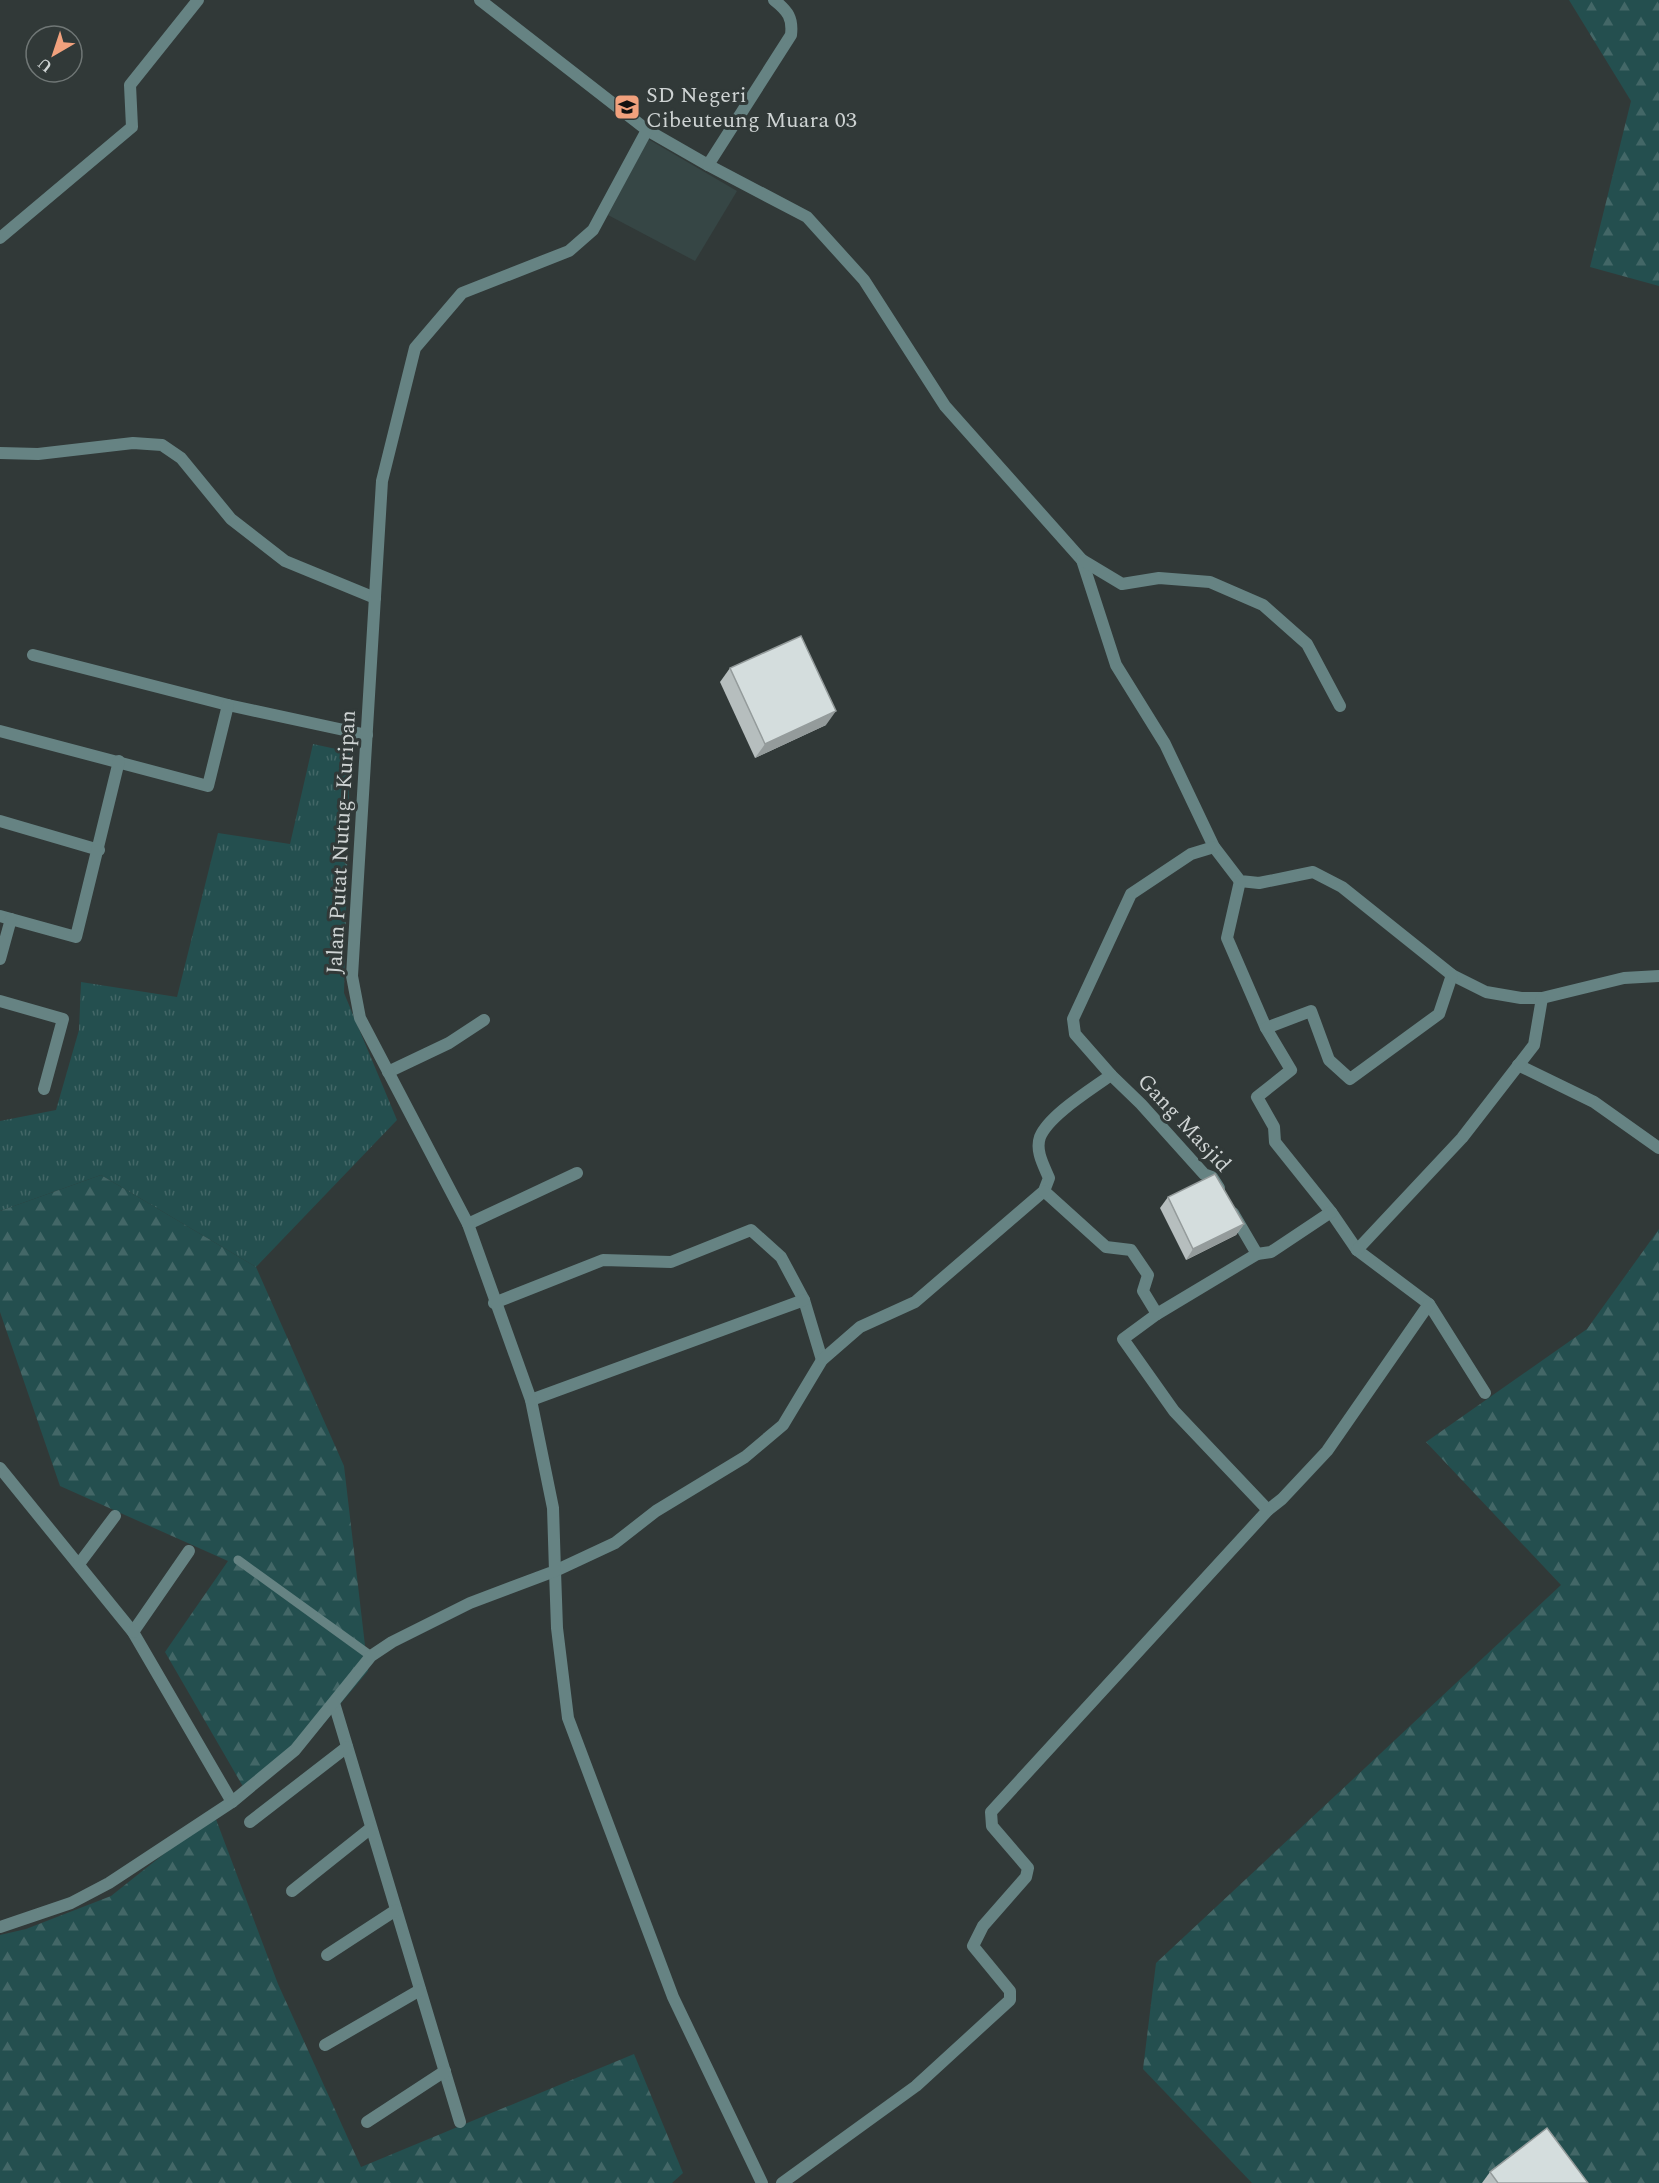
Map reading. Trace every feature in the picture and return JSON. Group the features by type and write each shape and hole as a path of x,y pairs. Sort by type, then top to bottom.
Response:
{"street":[{"path":"0,238 132,127 130,85 198,0"},
{"path":"480,0 647,129 708,165 807,217 864,280 945,406 1082,560 1122,584 1159,578 1210,582 1263,605 1307,644 1340,706"},
{"path":"708,165 791,35 793,22 786,9 774,0"},
{"name":"Jalan Putat Nutug–Kuripan","path":"647,129 593,230 569,251 462,293 415,348 382,482 352,976 360,1018 468,1224 494,1303 531,1400 553,1508 557,1628 568,1718 673,1997 762,2183"},
{"path":"0,453 38,454 133,442 162,445 181,458 231,519 285,561 375,598"},
{"path":"1082,560 1116,665 1165,744 1214,847 1240,881 1259,883 1313,872 1342,887 1452,975 1486,992 1521,998 1542,998 1624,978 1659,976"},
{"path":"33,655 228,705 367,735"},
{"path":"0,731 208,786 228,705"},
{"path":"0,959 6,917 76,937 119,761"},
{"path":"0,821 99,850"},
{"name":"Gang Masjid","path":"1214,847 1191,854 1131,894 1073,1019 1074,1034 1204,1174 1212,1177 1257,1254"},
{"path":"1240,881 1227,938 1266,1028 1291,1070 1257,1097 1275,1127 1275,1142 1331,1212 1357,1250 1429,1304 1485,1393"},
{"path":"1266,1028 1311,1011 1329,1060 1350,1079 1439,1014 1452,975"},
{"path":"1357,1250 1462,1138 1534,1045 1542,998"},
{"path":"0,1001 63,1019 44,1089"},
{"path":"388,1072 448,1043 484,1020"},
{"path":"1518,1065 1594,1102 1659,1148"},
{"path":"0,1927 71,1903 109,1883 232,1802 295,1750 371,1656 392,1642 470,1603 555,1571 615,1543 656,1511 745,1456 783,1425 822,1360 860,1327 915,1302 1044,1191 1049,1178 1039,1154 1040,1137 1054,1119 1111,1075"},
{"path":"468,1224 577,1173"},
{"path":"1044,1191 1106,1247 1131,1250 1148,1275 1143,1291 1157,1314"},
{"path":"1268,1510 1174,1411 1123,1339 1157,1314 1257,1254 1271,1252 1331,1212"},
{"path":"494,1303 603,1260 671,1262 751,1230 781,1257 804,1300 822,1360"},
{"path":"531,1400 804,1300"},
{"path":"782,2183 916,2085 1010,2000 1010,1991 973,1946 982,1926 1026,1876 1028,1868 992,1826 991,1812 1268,1510 1282,1499 1327,1451 1429,1304"},
{"path":"0,1468 133,1632 232,1802"},
{"path":"79,1564 115,1516"},
{"path":"133,1632 189,1551"},
{"path":"334,1703 460,2122"},
{"path":"250,1822 347,1747"},
{"path":"292,1891 371,1828"},
{"path":"327,1955 396,1910"},
{"path":"325,2045 420,1990"},
{"path":"367,2122 445,2071"}],"lane":[{"path":"238,1560 371,1656"}],"shaded area":[{"path":"648,139 737,191 695,261 608,215"}],"green space":[{"path":"1569,0 1659,0 1659,286 1590,267 1631,101"},
{"path":"313,744 350,752 344,993 397,1120 256,1267 101,1175 0,1211 0,1121 56,1110 79,1030 81,982 177,997 218,833 290,844"},
{"path":"101,1175 256,1267 344,1466 368,1671 299,1753 245,1790 165,1652 228,1561 60,1486 0,1312 0,1211"},
{"path":"1659,1229 1659,2183 1252,2183 1143,2069 1156,1963 1561,1585 1426,1442 1587,1329"},
{"path":"214,1814 278,1984 361,2167 634,2054 683,2173 672,2183 0,2183 0,1935 26,1929 111,1896"}],"building":[{"path":"801,636 836,711 765,744 730,668"},
{"path":"1215,1174 1244,1224 1193,1249 1168,1197"},
{"path":"1547,2128 1588,2183 1498,2183 1490,2172"}],"place":[{"name":"SD Negeri Cibeuteung Muara 03","path":"627,107"}]}
